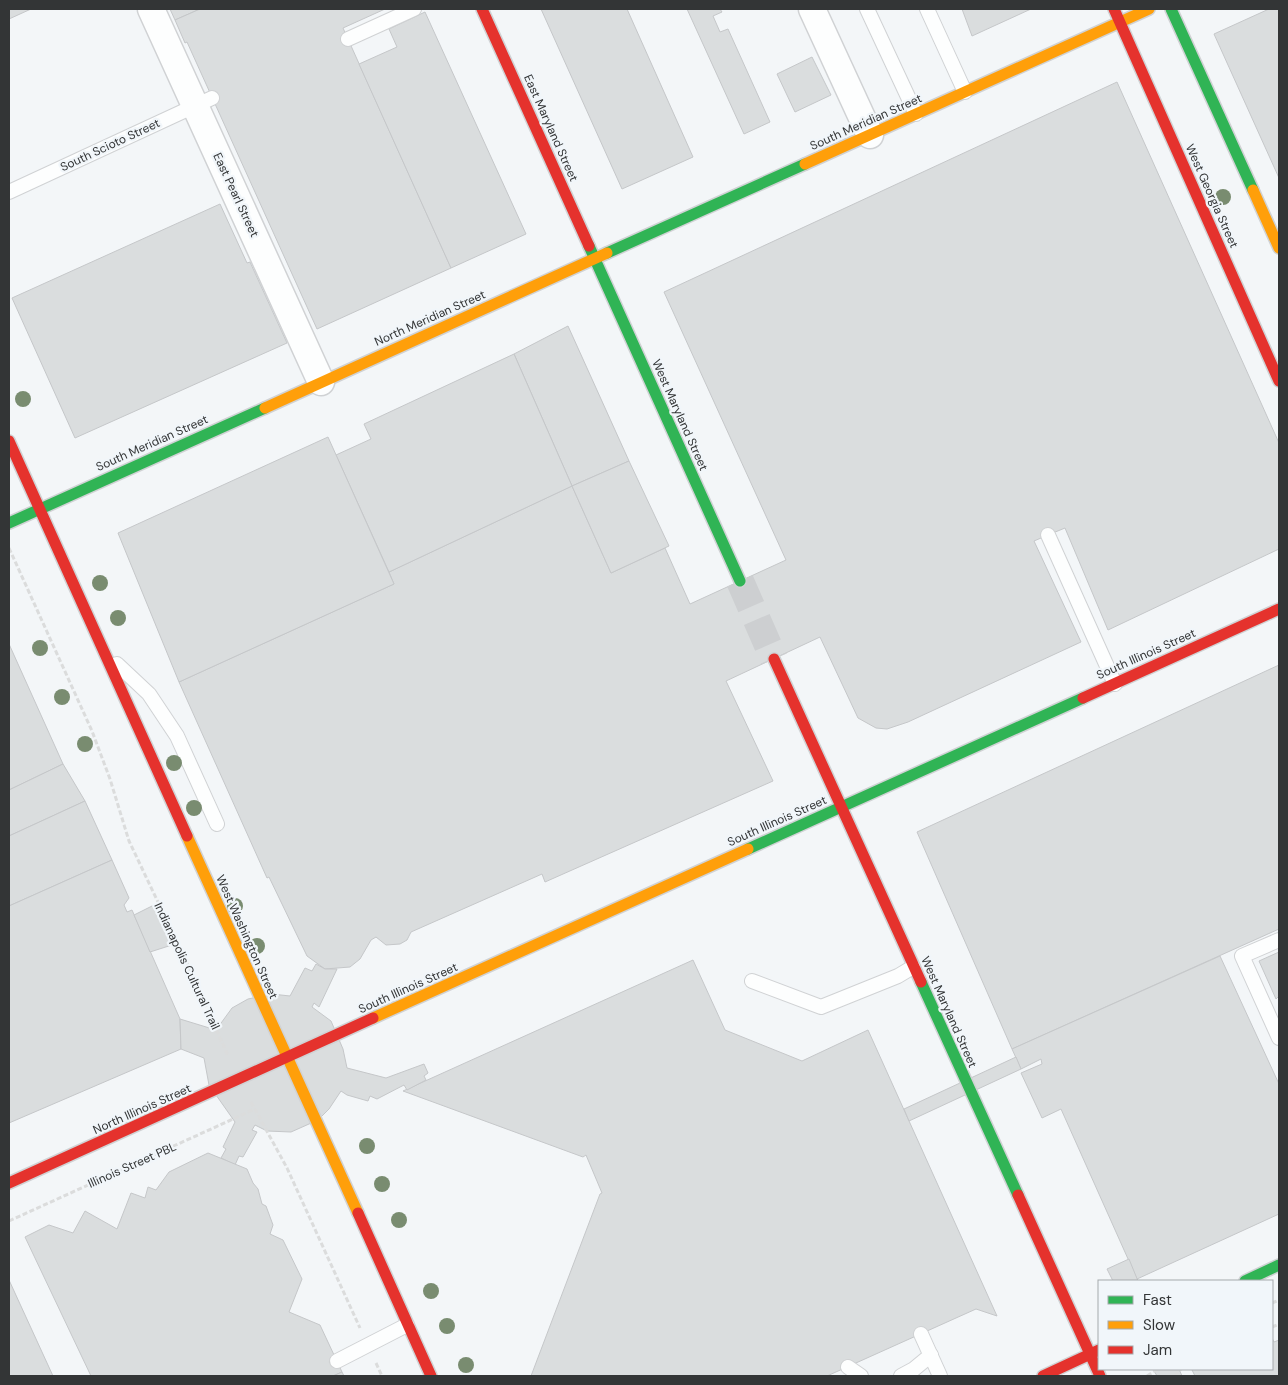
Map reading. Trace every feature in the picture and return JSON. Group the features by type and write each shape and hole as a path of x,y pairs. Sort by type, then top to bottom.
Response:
{"main road":[{"name":"East Maryland Street","path":"482,9 595,259"},
{"name":"West Georgia Street","path":"1114,9 1279,381"},
{"name":"South Meridian Street","path":"595,259 1149,9"},
{"path":"1171,9 1279,248"},
{"name":"North Meridian Street","path":"277,402 595,259"},
{"name":"West Maryland Street","path":"595,259 740,581"},
{"name":"South Meridian Street","path":"39,509 277,402"},
{"name":"West Washington Street","path":"9,441 431,1376"},
{"path":"9,523 39,509"},
{"name":"South Illinois Street","path":"287,1058 1279,610"},
{"name":"West Maryland Street","path":"774,659 913,967 1094,1352 1098,1368"},
{"name":"North Illinois Street","path":"9,1183 287,1058"},
{"path":"1246,1280 1279,1265"},
{"path":"1043,1376 1094,1352"}],"street":[{"name":"East Pearl Street","path":"151,9 204,102 322,382"},
{"path":"812,9 870,135"}],"lane":[{"path":"348,39 414,9"},
{"path":"867,9 916,114"},
{"path":"928,9 965,92"},
{"name":"South Scioto Street","path":"9,192 204,102"},
{"path":"1048,535 1115,684"},
{"path":"105,654 149,694 177,736 217,824"},
{"path":"1279,940 1242,956 1279,1038"},
{"path":"752,981 821,1007 898,976 913,967"},
{"path":"337,1361 407,1325"},
{"path":"921,1334 940,1376"},
{"path":"901,1376 930,1355"},
{"path":"848,1367 861,1376"}],"path":[{"name":"Indianapolis Cultural Trail","path":"9,548 92,731 110,779 129,842 240,1080 287,1168 382,1376"},
{"name":"Illinois Street PBL","path":"9,1221 255,1109"}],"building":[{"path":"9,9 31,9 9,19"},
{"path":"170,9 200,9 175,20"},
{"path":"200,9 385,9 343,28 451,268 317,329 187,42 185,43 175,20"},
{"path":"541,9 627,9 693,157 622,189"},
{"path":"687,9 720,9 722,12 713,16 720,32 728,29 770,122 744,134"},
{"path":"962,9 1031,9 972,36"},
{"path":"1269,9 1279,9 1279,178 1214,34"},
{"path":"425,12 526,234 451,268 359,64 397,47 389,29"},
{"path":"812,57 831,95 795,112 777,74"},
{"path":"1117,82 1279,443 1279,549 1108,630 1065,528 1048,535 1034,541 1081,642 908,722 887,729 876,728 858,718 820,637 726,681 773,781 545,882 542,874 411,932 407,940 400,944 386,945 376,937 371,940 360,959 350,967 325,969 307,956 269,877 267,878 179,682 394,584 389,572 572,486 611,573 665,548 690,604 786,560 664,292"},
{"path":"220,204 247,263 250,262 287,343 75,438 12,298"},
{"path":"568,326 629,461 572,486 514,354"},
{"path":"514,354 572,486 389,572 336,455 371,439 364,424"},
{"path":"328,437 394,584 179,682 118,533"},
{"path":"629,461 669,546 611,573 572,486"},
{"path":"9,644 63,764 9,790"},
{"path":"1279,665 1279,929 1012,1049 917,832"},
{"path":"63,764 85,801 9,836 9,790"},
{"path":"85,801 112,860 9,906 9,836"},
{"path":"112,860 129,898 124,905 127,912 132,910 180,1019 181,1049 9,1123 9,906"},
{"path":"156,904 175,944 150,952 134,915"},
{"path":"1279,952 1279,996 1276,999 1259,961"},
{"path":"1220,956 1279,1084 1279,1214 1137,1279 1061,1109 1042,1118 1021,1073 1042,1064 1041,1059 1021,1069 1012,1049"},
{"path":"693,960 725,1030 802,1061 868,1030 997,1316 976,1309 827,1376 531,1376 600,1194 602,1193 586,1155 583,1157 403,1091"},
{"path":"316,964 325,969 337,969 319,1007 314,1003 312,1007 331,1021 343,1049 347,1068 386,1078 424,1064 428,1073 424,1076 426,1080 407,1090 404,1085 377,1099 370,1096 368,1101 347,1095 341,1091 329,1109 318,1120 291,1132 267,1131 255,1125 252,1130 257,1132 243,1157 239,1156 235,1165 221,1158 226,1149 223,1147 235,1122 209,1085 204,1058 181,1049 180,1019 216,1030 232,1008 248,999 272,994 290,996 305,968 312,971"},
{"path":"1016,1057 1021,1069 909,1121 904,1109"},
{"path":"208,1153 247,1169 258,1189 262,1204 266,1206 273,1225 270,1234 283,1240 302,1279 289,1312 320,1325 342,1372 333,1376 91,1376 25,1237 49,1225 73,1233 85,1211 117,1229 131,1193 145,1198 148,1187 156,1190 169,1172"},
{"path":"1129,1259 1138,1280 1112,1280 1107,1269"},
{"path":"9,1280 53,1376 9,1376"},
{"path":"1273,1340 1274,1342 1279,1340 1279,1376 1195,1376 1192,1370 1273,1370"},
{"path":"1154,1370 1179,1370 1182,1376 1157,1376"},
{"path":"342,1372 344,1376 333,1376"}],"tunnel":[{"path":"740,581 774,659"}],"traffic: fast":[{"path":"1171,9 1253,190"},
{"path":"607,253 805,164"},
{"path":"589,246 740,581"},
{"path":"9,523 265,408"},
{"path":"748,849 1083,698"},
{"path":"921,982 1018,1195"},
{"path":"1247,1280 1279,1265"}],"traffic: slow":[{"path":"805,164 1149,9"},
{"path":"1253,190 1279,248"},
{"path":"265,408 607,253"},
{"path":"187,836 358,1213"},
{"path":"373,1018 748,849"}],"traffic: jam":[{"path":"482,9 589,246"},
{"path":"1114,9 1279,381"},
{"path":"9,441 187,836"},
{"path":"1083,698 1279,609"},
{"path":"774,659 921,982"},
{"path":"9,1183 373,1018"},
{"path":"1018,1195 1100,1376"},
{"path":"358,1213 431,1376"},
{"path":"1043,1376 1098,1350"}]}
